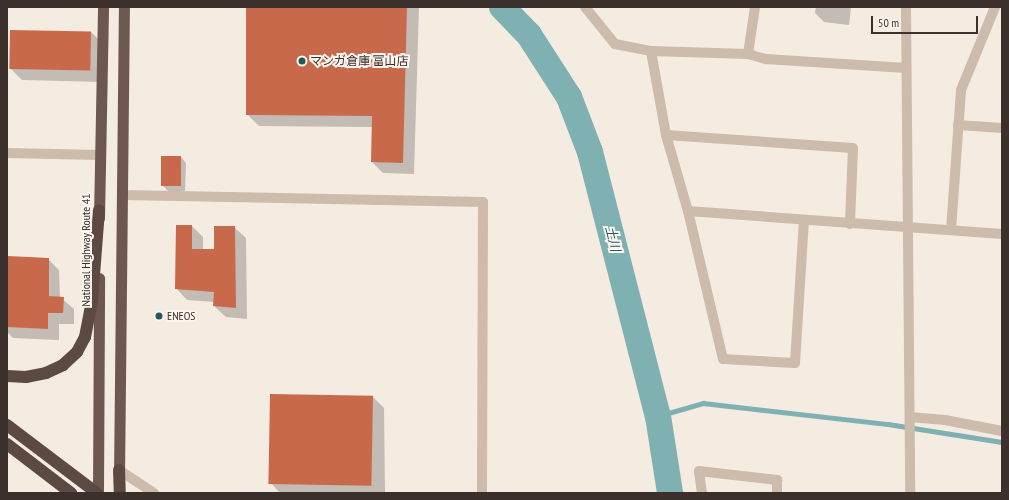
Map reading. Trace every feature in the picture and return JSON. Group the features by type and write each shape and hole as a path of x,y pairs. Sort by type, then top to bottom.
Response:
{"highway":[{"name":"National Highway Route 41","path":"98,493 99,210 104,7"},
{"path":"120,493 124,7"},
{"path":"7,376 26,377 46,373 63,365 77,352 85,337 92,301 99,210"},
{"path":"7,425 98,493"},
{"path":"7,444 71,493"}],"street":[{"path":"585,7 615,44 651,51 748,54 766,59 906,68"},
{"path":"748,54 755,7"},
{"path":"906,7 910,493"},
{"path":"951,230 961,90 995,7"},
{"path":"651,51 666,135 688,211 723,359 795,363 804,221"},
{"path":"958,125 1002,128"},
{"path":"666,135 853,148 850,224"},
{"path":"7,153 100,155"},
{"path":"122,195 483,202 482,493"},
{"path":"688,211 804,221 908,226 1002,234"},
{"path":"910,417 945,420 1002,431"},
{"path":"119,470 154,493"},
{"path":"702,493 699,471 777,480 777,493"}],"building":[{"name":"マンガ倉庫 富山店","path":"246,7 407,7 403,163 371,162 372,116 246,115"},
{"path":"10,30 91,31 90,70 9,69"},
{"path":"161,156 181,156 181,186 161,186"},
{"path":"176,225 192,225 192,249 214,249 214,226 235,226 236,308 213,306 214,292 175,289"},
{"path":"7,256 49,258 49,296 64,297 63,313 48,313 48,329 7,327"},
{"path":"270,394 373,396 371,486 268,484"}],"waterway":[{"name":"土川","path":"502,7 529,35 569,97 590,152 658,416 670,493"},
{"path":"658,416 703,403 888,424 1002,442"}],"place":[{"name":"マンガ倉庫 富山店","path":"302,61"},
{"name":"ENEOS","path":"159,316"}]}
